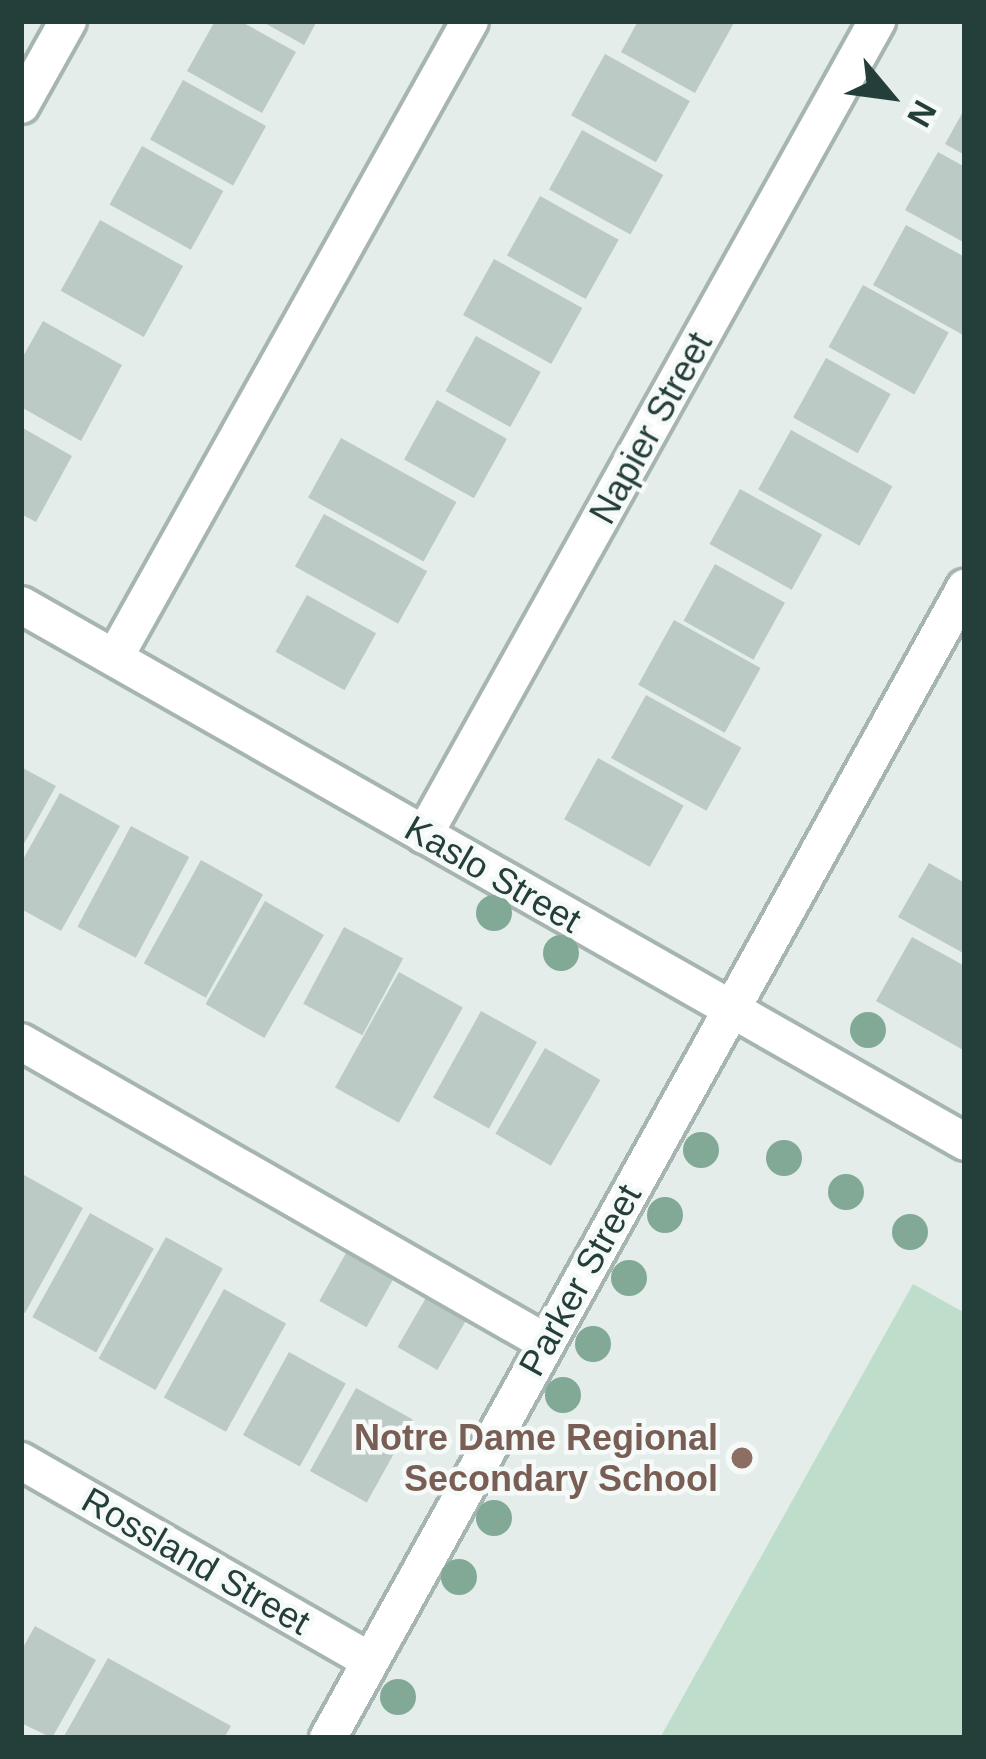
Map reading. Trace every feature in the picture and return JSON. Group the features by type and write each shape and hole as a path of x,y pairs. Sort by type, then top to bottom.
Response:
{"street":[{"path":"21,105 68,21"},
{"path":"115,657 470,21"},
{"name":"Napier Street","path":"424,835 877,21"},
{"name":"Parker Street","path":"328,1738 965,588"},
{"name":"Kaslo Street","path":"21,605 965,1142"},
{"path":"21,1042 545,1342"},
{"name":"Rossland Street","path":"21,1462 370,1661"}],"green space":[{"path":"913,1284 965,1313 965,1738 660,1738"}],"building":[{"path":"215,21 240,21 296,52 262,113 187,71"},
{"path":"261,21 317,21 304,45"},
{"path":"638,21 735,21 695,93 621,52"},
{"path":"605,54 690,101 656,162 571,115"},
{"path":"183,80 266,126 233,186 150,139"},
{"path":"965,108 965,155 945,144"},
{"path":"582,130 663,175 630,235 549,189"},
{"path":"142,146 223,191 191,250 110,205"},
{"path":"938,152 965,167 965,243 905,210"},
{"path":"540,196 619,240 586,299 507,255"},
{"path":"100,220 183,266 144,337 61,291"},
{"path":"906,225 965,257 965,336 873,285"},
{"path":"494,259 582,308 551,364 463,315"},
{"path":"863,285 949,333 914,395 829,347"},
{"path":"43,321 122,365 81,441 21,407 21,360"},
{"path":"476,336 541,372 510,427 445,391"},
{"path":"826,358 891,394 858,453 793,417"},
{"path":"437,400 507,439 474,498 404,459"},
{"path":"21,427 72,456 36,522 21,514"},
{"path":"791,430 892,486 859,546 758,489"},
{"path":"341,438 456,502 423,561 308,497"},
{"path":"740,489 822,535 792,590 709,544"},
{"path":"324,514 427,571 398,624 295,566"},
{"path":"715,564 785,603 753,660 683,621"},
{"path":"307,595 376,633 345,690 275,652"},
{"path":"674,620 761,668 725,733 638,685"},
{"path":"646,695 741,748 706,811 611,758"},
{"path":"598,758 684,806 650,867 564,819"},
{"path":"21,767 56,786 21,849"},
{"path":"60,793 120,826 61,931 21,909 21,863"},
{"path":"131,826 189,857 136,958 77,927"},
{"path":"201,860 263,894 206,998 144,963"},
{"path":"929,863 965,883 965,954 898,917"},
{"path":"265,901 324,935 264,1038 206,1004"},
{"path":"344,927 403,958 362,1035 303,1004"},
{"path":"912,937 965,966 965,1051 876,1001"},
{"path":"399,972 463,1007 399,1123 335,1087"},
{"path":"481,1011 537,1042 489,1129 433,1098"},
{"path":"545,1048 600,1080 551,1166 496,1134"},
{"path":"24,1175 83,1208 25,1313 21,1311"},
{"path":"90,1213 154,1248 96,1352 32,1317"},
{"path":"166,1237 223,1269 155,1390 99,1359"},
{"path":"346,1253 393,1279 367,1327 319,1301"},
{"path":"224,1289 286,1323 226,1432 164,1397"},
{"path":"427,1296 467,1319 437,1370 397,1347"},
{"path":"289,1352 346,1384 300,1467 243,1435"},
{"path":"356,1388 413,1420 367,1503 310,1471"},
{"path":"35,1626 96,1660 52,1738 21,1723 21,1651"},
{"path":"108,1658 231,1726 224,1738 63,1738"}],"place":[{"name":"Notre Dame Regional Secondary School","path":"742,1458"}]}
